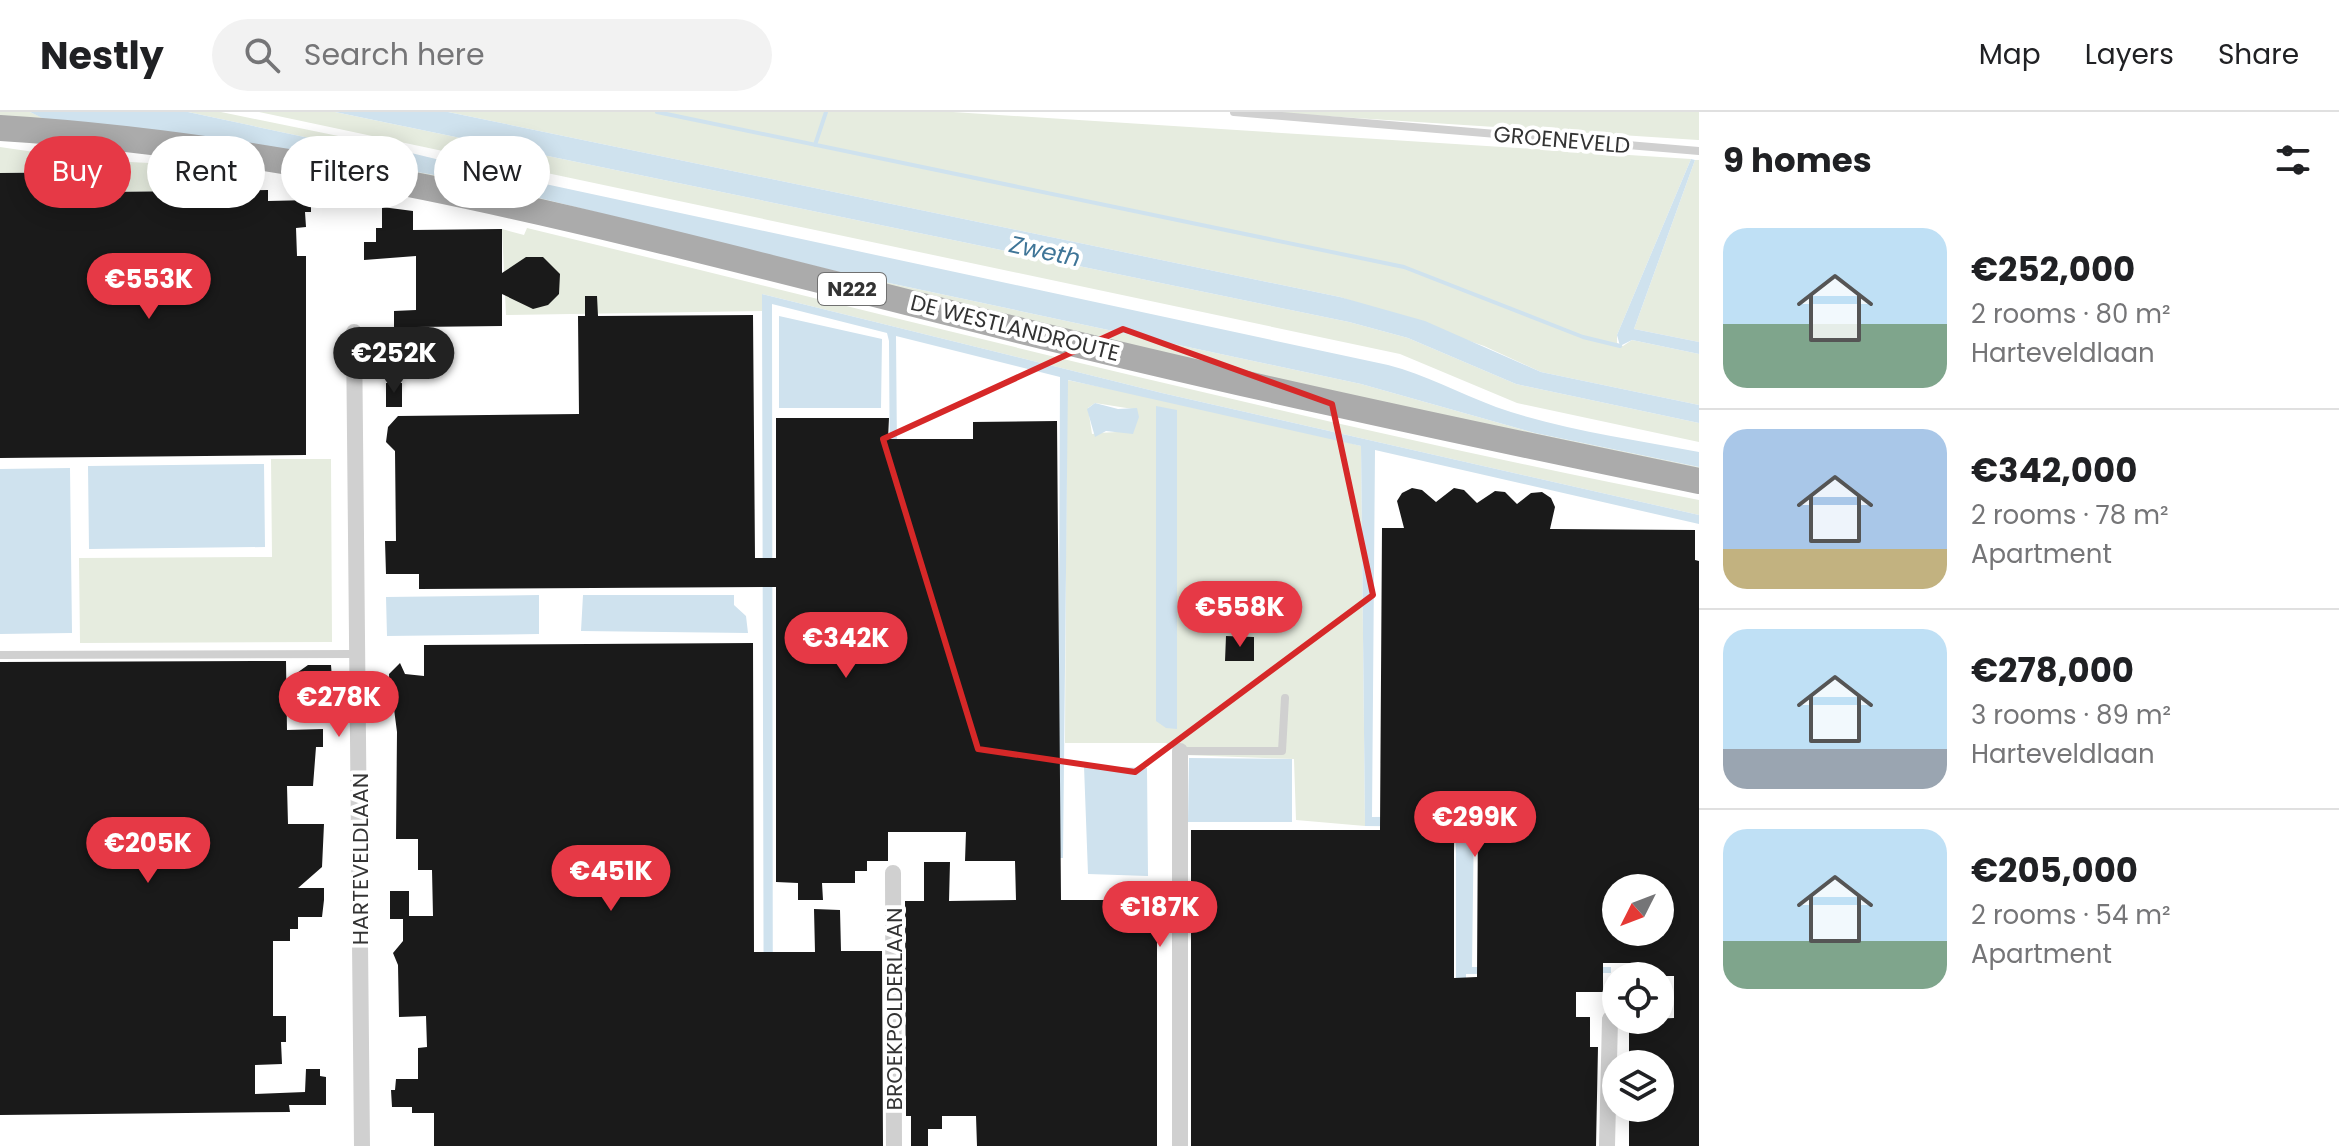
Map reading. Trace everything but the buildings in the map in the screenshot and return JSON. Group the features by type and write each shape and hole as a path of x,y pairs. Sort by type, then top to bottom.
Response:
{"main road":[{"name":"DE WESTLANDROUTE","path":"0,128 198,147 450,190 1004,327 1353,408 1699,481"},
{"name":"DE WESTLANDROUTE","path":"0,142 113,151 276,172 449,203 1348,421 1699,494"}],"street":[{"name":"HARTEVELDLAAN","path":"354,332 362,1146"},
{"path":"1180,751 1180,1146"},
{"name":"BROEKPOLDERLAAN","path":"893,873 894,1146"},
{"path":"1607,1146 1610,1034"}],"lane":[{"name":"GROENEVELD","path":"1234,112 1699,151"},
{"path":"0,655 358,654"},
{"path":"1180,751 1282,751 1285,698"}],"highlighted area":[{"path":"1123,329 1332,404 1373,595 1135,772 978,749 883,439"}],"shaded area":[{"path":"0,112 30,112 47,120 194,136 147,136 147,144 131,142 131,136 93,136 0,122"},
{"path":"188,112 221,112 338,136 300,136"},
{"path":"259,112 335,112 451,136 434,136 434,149 418,146 418,136 372,136"},
{"path":"448,112 953,112 1691,159 1617,335 1617,343 1623,346 1632,340 1699,354 1699,405 1541,372 1484,346 1340,297"},
{"path":"1261,112 1699,112 1699,140 1698,140"},
{"path":"0,147 24,151 24,173 0,173"},
{"path":"265,147 281,150 281,164 265,162"},
{"path":"550,157 1349,322 1408,338 1516,384 1699,423 1699,442 1517,403 1400,354 550,174"},
{"path":"1695,160 1699,160 1699,342 1634,329"},
{"path":"131,162 147,163 147,192 131,192"},
{"path":"418,172 434,175 434,187 418,185"},
{"path":"550,201 847,274 1361,384 1535,433 1699,467 1699,475 1538,443 550,207"},
{"path":"527,228 1258,405 1699,500 1699,515 1162,393 762,294 762,311 506,315 502,229 524,235"},
{"path":"1067,380 1274,423 1361,446 1365,826 1296,820 1294,759 1184,755 1166,743 1065,743","holes":["1095,403 1133,409 1138,417 1133,429 1092,434 1088,408"]},
{"path":"271,459 331,459 332,642 80,643 79,558 272,557"}],"water":[{"path":"30,112 188,112 300,136 281,136 281,150 265,147 265,136 194,136 46,120"},
{"name":"Zweth","path":"335,112 448,112 1340,297 1425,321 1541,372 1699,405 1699,423 1516,384 1408,338 1349,322 550,157 550,136 451,136"},
{"path":"418,155 434,159 434,175 418,172"},
{"path":"1691,159 1695,160 1634,329 1699,342 1699,354 1632,340 1620,346 1617,335"},
{"path":"550,185 1388,365 1496,407 1546,422 1699,452 1699,467 1535,433 1361,384 847,274 550,201"},
{"path":"762,294 1162,393 1699,515 1699,524 1375,450 1372,817 1474,816 1472,967 1602,967 1602,973 1466,974 1466,1146 1456,1146 1456,827 1365,826 1361,446 1068,380 1063,858 1058,858 1060,377 896,336 900,799 892,800 889,341 887,333 772,304 773,1146 764,1146"},
{"path":"779,316 882,339 881,408 779,408"},
{"path":"1095,403 1118,409 1137,408 1139,417 1133,434 1106,431 1095,437 1087,409"},
{"path":"1156,406 1177,410 1177,729 1166,728 1156,721"},
{"path":"264,464 265,547 89,549 88,466"},
{"path":"70,468 72,633 0,634 0,469"},
{"path":"539,595 539,634 387,636 386,597"},
{"path":"583,595 734,595 734,605 746,616 748,633 581,631"},
{"path":"1189,758 1292,759 1292,822 1188,822"},
{"path":"1084,766 1147,768 1148,876 1088,874"}],"waterway":[{"path":"657,112 1404,267 1583,337 1620,346"},
{"path":"815,145 826,112"}]}
